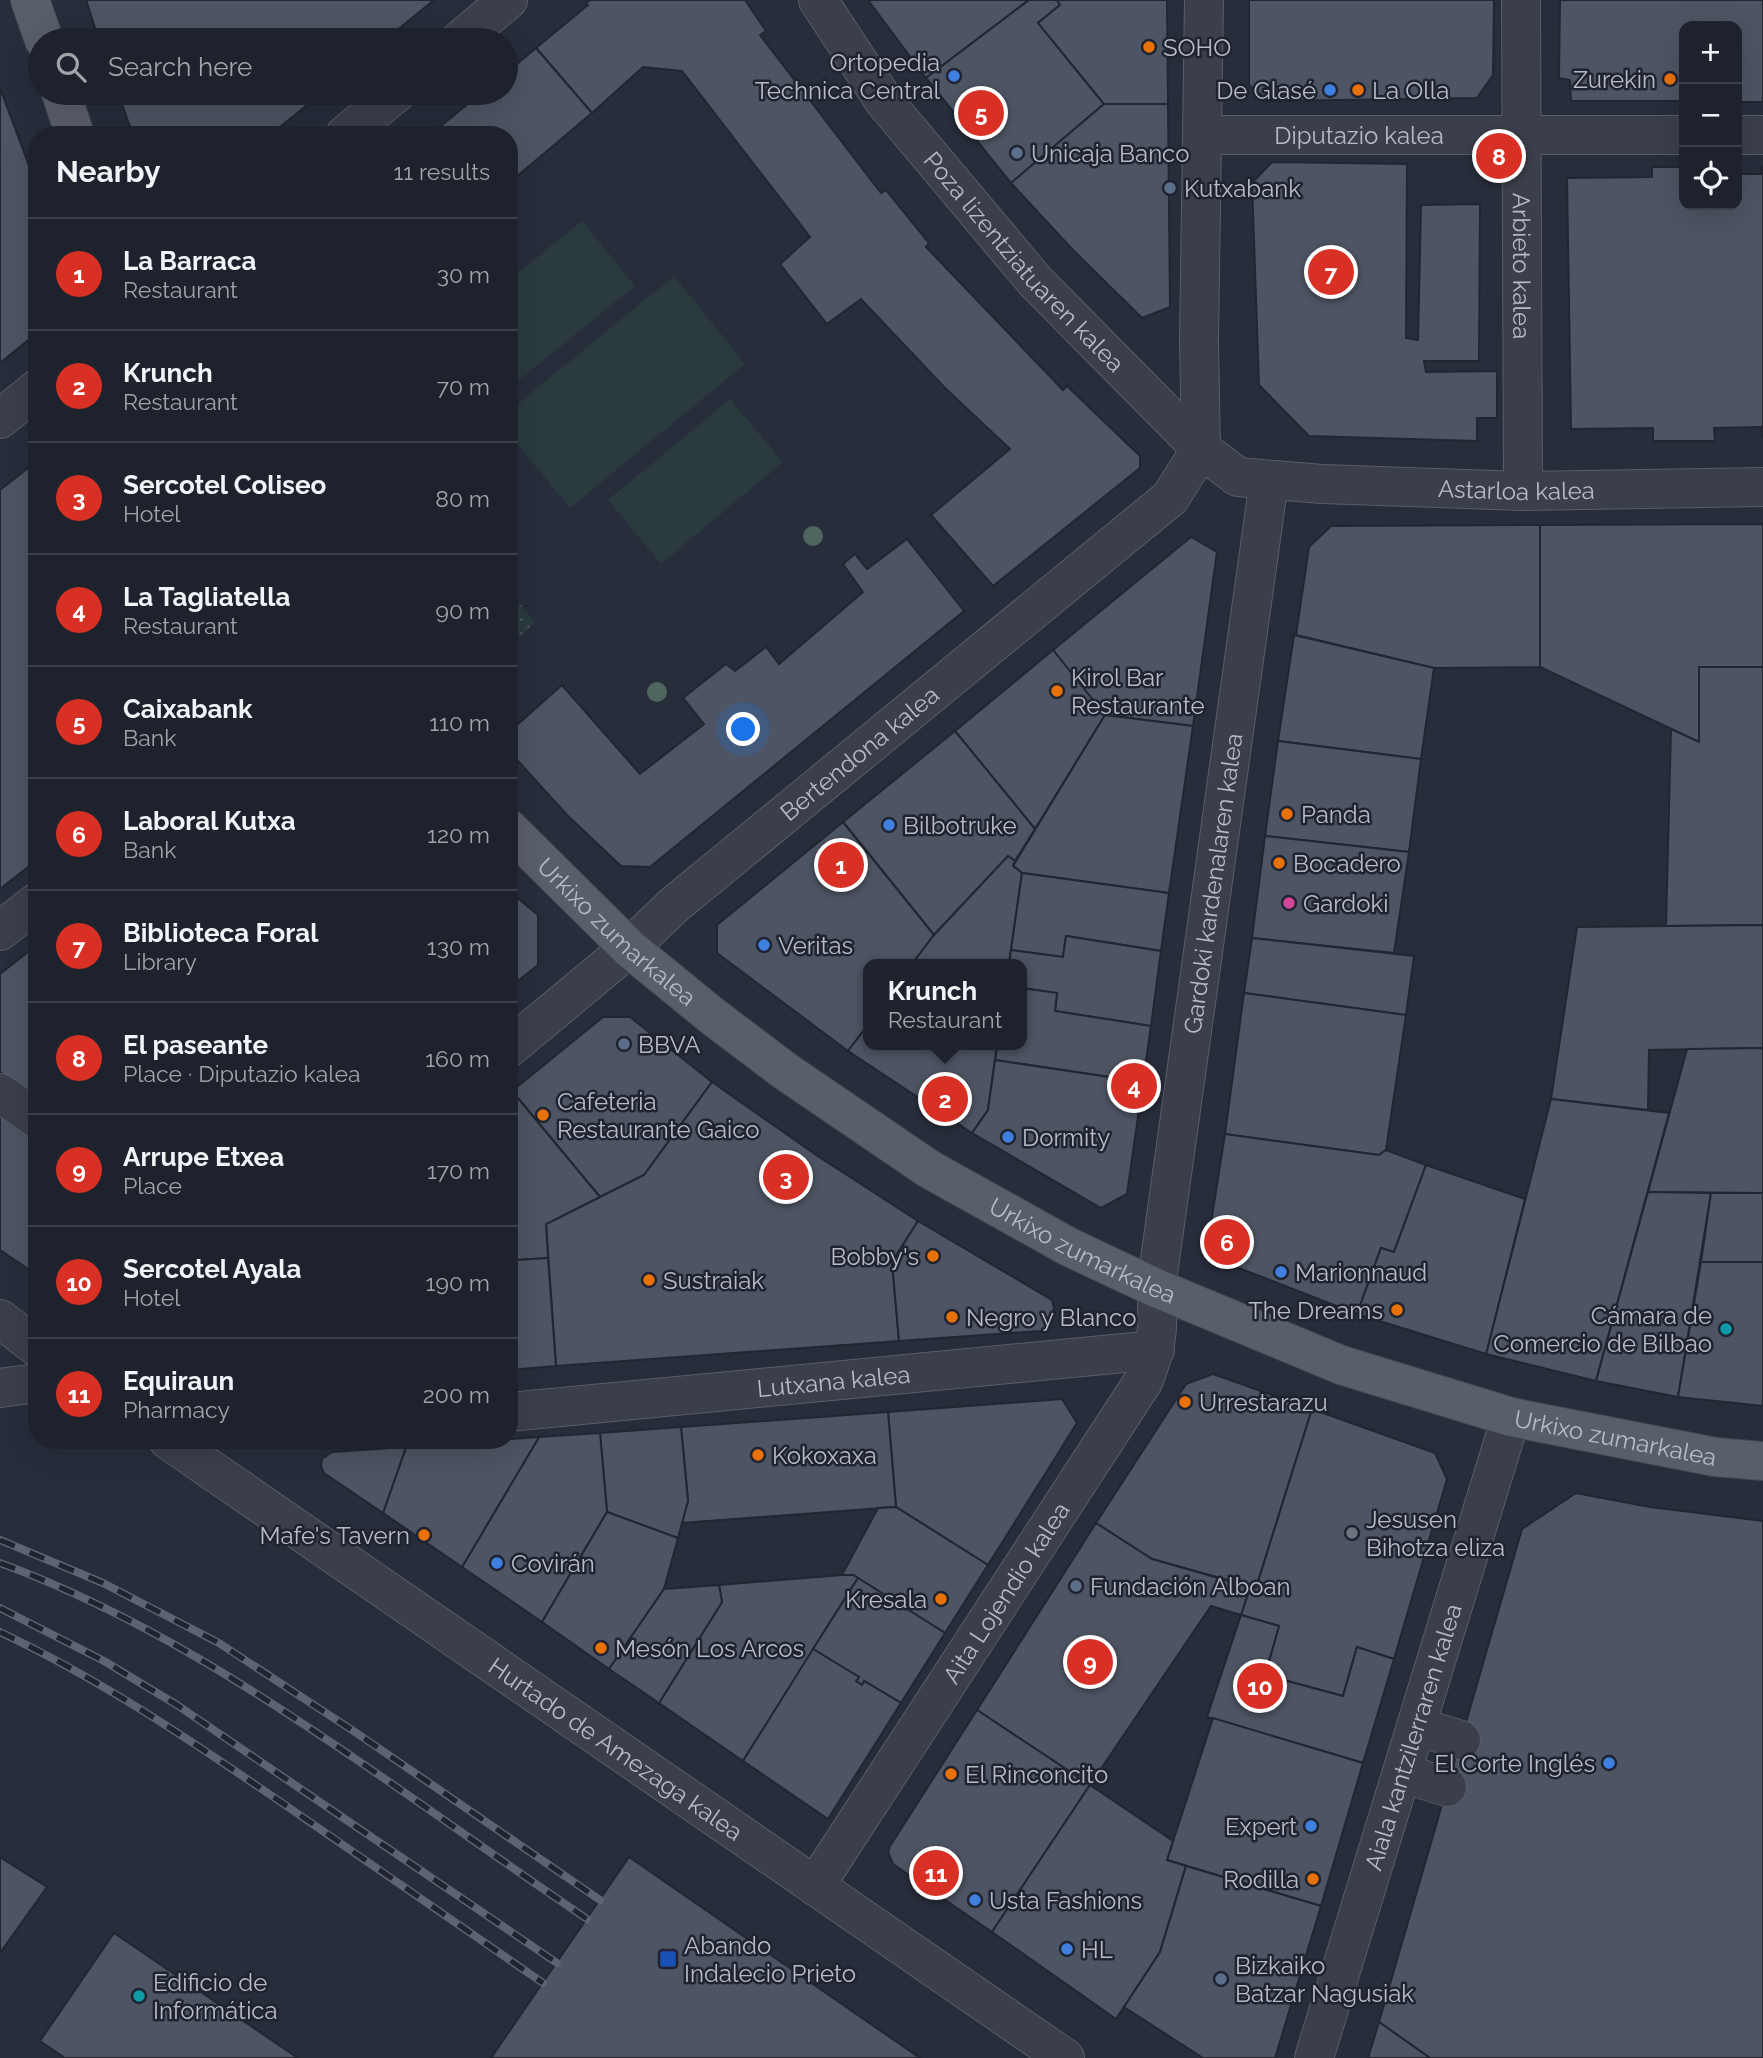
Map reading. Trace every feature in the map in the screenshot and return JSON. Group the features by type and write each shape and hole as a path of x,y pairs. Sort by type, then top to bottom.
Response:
{"main road":[{"path":"30,0 40,28"},
{"path":"65,105 72,126"},
{"name":"Urkixo zumarkalea","path":"518,838 629,948 785,1071 929,1169 1069,1247 1156,1288 1341,1365 1511,1417 1715,1457 1763,1461"}],"street":[{"path":"474,28 508,0"},
{"name":"Poza lizentziatuaren kalea","path":"818,0 884,101 1035,281 1201,449 1238,477 1269,481"},
{"path":"1201,449 1199,341 1204,0"},
{"name":"Arbieto kalea","path":"1521,0 1522,491"},
{"path":"356,126 381,105"},
{"name":"Diputazio kalea","path":"1203,135 1679,135"},
{"path":"1742,135 1763,135"},
{"path":"0,419 28,396"},
{"name":"Bertendona kalea","path":"518,1040 629,948 674,905 1170,498 1201,449"},
{"name":"Astarloa kalea","path":"1269,481 1522,491 1763,487"},
{"name":"Gardoki kardenalaren kalea","path":"1156,1288 1269,481"},
{"path":"0,931 28,909"},
{"path":"0,1093 28,1113"},
{"name":"Aita Lojendio kalea","path":"815,1886 1144,1380 1155,1350 1158,1316 1156,1288"},
{"path":"0,1319 28,1340"},
{"name":"Lutxana kalea","path":"518,1411 1155,1350"},
{"path":"0,1388 28,1384"},
{"name":"Aiala kantzilerraren kalea","path":"1314,2058 1511,1417"},
{"name":"Hurtado de Amezaga kalea","path":"180,1449 1065,2058"},
{"path":"1416,1726 1461,1740"},
{"path":"1402,1773 1447,1787"}],"shaded area":[{"path":"582,221 635,286 518,381 518,273"},
{"path":"674,276 745,364 570,508 518,445 518,404"},
{"path":"730,399 783,462 661,564 608,500"},
{"path":"518,601 535,623 518,638"}],"building":[{"path":"86,0 434,0 400,28 95,28"},
{"path":"590,0 745,0 766,31 760,35 881,193 886,190 929,243 926,247 1063,390 1067,386 1140,456 1140,468 993,586 931,515 1010,449 945,388 861,299 827,324 780,264 810,237 682,71 643,67 592,113 536,48 588,5 586,3"},
{"path":"868,0 1029,0 926,78"},
{"path":"1029,0 1057,0 1060,5 1038,23 1104,104 1011,183 926,78"},
{"path":"1057,0 1167,0 1168,104 1104,104 1038,23 1060,5"},
{"path":"1249,0 1494,0 1493,75 1477,98 1269,101 1249,85"},
{"path":"1560,0 1763,0 1763,102 1742,102 1742,21 1679,21 1679,101 1571,101 1570,80 1559,78"},
{"path":"536,48 592,113 518,175 518,126 441,126 466,105 518,105 518,63"},
{"path":"0,88 28,163 28,340 0,363"},
{"path":"1104,104 1168,104 1170,307 1142,318 1074,251 1011,183"},
{"path":"122,105 307,105 281,126 130,126"},
{"path":"1272,162 1407,164 1406,338 1418,340 1421,205 1480,204 1479,361 1424,361 1426,372 1497,371 1497,418 1477,418 1477,441 1309,436 1259,385 1252,183"},
{"path":"1652,167 1679,167 1679,210 1742,210 1742,174 1761,174 1763,167 1763,438 1761,427 1714,428 1715,441 1653,441 1653,428 1571,429 1567,178 1652,177"},
{"path":"28,468 28,867 0,889 0,490"},
{"path":"1763,524 1763,667 1699,667 1699,742 1540,667 1540,525"},
{"path":"1540,525 1540,667 1434,668 1296,635 1309,547 1331,526"},
{"path":"1191,537 1217,552 1193,726 1105,715 1053,650"},
{"path":"907,539 964,611 650,867 621,866 567,815 518,761 518,724 562,685 640,774 704,724 683,698 726,664 735,671 766,647 779,664 863,592 843,564 855,554 867,569"},
{"path":"1294,635 1434,668 1421,759 1278,741"},
{"path":"1053,650 1105,715 1035,829 955,731"},
{"path":"1699,667 1763,667 1763,925 1666,926 1671,729 1699,742"},
{"path":"1105,715 1193,726 1169,893 1022,873 1013,866"},
{"path":"955,731 1035,829 1015,861 1008,856 934,935 843,822"},
{"path":"1278,741 1421,759 1409,852 1265,836"},
{"path":"843,822 934,935 916,959 863,959 863,1032 848,1051 717,953 717,925"},
{"path":"1265,836 1409,852 1394,953 1252,938"},
{"path":"1008,856 1015,861 1013,866 1022,873 1010,959 916,959 934,935"},
{"path":"1022,873 1169,893 1161,951 1066,936 1063,957 1011,950"},
{"path":"518,898 538,915 538,965 518,981"},
{"path":"1763,925 1763,1048 1649,1050 1648,1110 1551,1099 1577,927"},
{"path":"1066,936 1161,951 1151,1026 1055,1011 1057,993 1027,989 1027,959 1010,959 1011,950 1063,957"},
{"path":"1252,938 1414,956 1406,1015 1244,993"},
{"path":"28,952 28,1092 0,1072 0,974"},
{"path":"1027,989 1057,993 1055,1011 1151,1026 1143,1082 995,1060 996,1050 1027,1050"},
{"path":"1244,993 1406,1015 1386,1150 1379,1155 1225,1134"},
{"path":"603,1017 630,1017 712,1082 644,1175 600,1197 518,1098 518,1086"},
{"path":"863,1032 863,1050 996,1050 988,1110 972,1133 848,1051"},
{"path":"1763,1048 1763,1193 1648,1192 1687,1049"},
{"path":"995,1060 1143,1082 1127,1194 1101,1208 972,1133 988,1110"},
{"path":"712,1082 819,1157 918,1221 892,1262 899,1341 556,1366 546,1224 644,1175"},
{"path":"518,1098 600,1197 546,1224 548,1258 518,1260"},
{"path":"1551,1099 1669,1113 1596,1381 1486,1354"},
{"path":"0,1115 28,1135 28,1269 0,1250"},
{"path":"1225,1134 1379,1155 1386,1150 1426,1165 1394,1252 1381,1248 1357,1314 1226,1263 1229,1257 1207,1248"},
{"path":"1426,1165 1525,1199 1486,1354 1357,1314 1381,1248 1394,1252"},
{"path":"1648,1192 1711,1193 1678,1397 1596,1381"},
{"path":"1711,1193 1763,1193 1763,1262 1701,1262"},
{"path":"918,1221 1052,1300 1054,1308 1047,1328 1041,1331 899,1341 892,1262"},
{"path":"548,1258 556,1366 518,1369 518,1260"},
{"name":"Cámara de Comercio de Bilbao","path":"1701,1262 1763,1262 1763,1406 1678,1397"},
{"path":"1213,1374 1312,1409 1256,1588 1152,1559 1096,1523 1186,1384"},
{"path":"1062,1399 1077,1423 988,1565 896,1507 888,1412"},
{"name":"Jesusen Bihotza eliza","path":"1312,1409 1435,1453 1447,1479 1394,1659 1357,1647 1343,1696 1265,1675 1279,1626 1241,1615 1250,1587 1256,1588"},
{"path":"888,1412 896,1507 681,1523 688,1501 681,1427"},
{"path":"681,1427 688,1501 678,1538 607,1512 600,1433"},
{"path":"600,1433 607,1512 542,1622 462,1567 539,1437"},
{"path":"539,1437 462,1567 383,1513 405,1449 518,1449 518,1439"},
{"path":"405,1449 383,1513 324,1473 322,1459 332,1452"},
{"name":"El Corte Inglés","path":"1576,1493 1650,1507 1763,1521 1763,2058 1430,2058 1379,2022 1522,1529"},
{"path":"896,1507 988,1565 945,1633 853,1575 842,1575 878,1508"},
{"path":"607,1512 678,1538 664,1589 609,1669 542,1622"},
{"path":"1096,1523 1152,1559 1250,1587 1241,1615 1211,1606 1090,1785 977,1710"},
{"path":"842,1575 858,1578 743,1761 659,1703 722,1602 719,1585"},
{"path":"858,1578 945,1633 901,1703 864,1681 862,1685 856,1681 859,1677 813,1649"},
{"path":"719,1585 722,1602 659,1703 609,1669 664,1589"},
{"path":"1241,1615 1279,1626 1265,1675 1343,1696 1357,1647 1394,1659 1363,1763 1207,1717"},
{"path":"813,1649 859,1677 856,1681 862,1685 864,1681 901,1703 828,1819 743,1761"},
{"path":"977,1710 1090,1785 992,1932 893,1864 888,1852"},
{"path":"1213,1718 1363,1763 1321,1906 1167,1860"},
{"path":"1090,1785 1173,1841 1167,1860 1186,1866 1160,1952 1116,2019 992,1932"},
{"path":"0,1857 47,1887 0,1953"},
{"name":"Abando Indalecio Prieto","path":"629,1857 920,2058 491,2058"},
{"name":"Bizkaiko Batzar Nagusiak","path":"1186,1866 1321,1906 1275,2058 1203,2058 1124,2007 1160,1952"},
{"name":"Edificio de Informática","path":"114,1933 298,2058 65,2058 40,2041"},
{"path":"1379,2022 1430,2058 1368,2058"}],"railway":[{"path":"0,1540 103,1583 219,1643 355,1732 600,1900"},
{"path":"0,1563 101,1606 245,1686 337,1746 587,1919"},
{"path":"0,1608 104,1661 177,1705 557,1963"},
{"path":"0,1632 71,1668 173,1730 543,1983"}],"place":[{"name":"SOHO","path":"1149,47"},
{"name":"Ortopedia Technica Central","path":"954,76"},
{"name":"Zurekin","path":"1670,79"},
{"name":"De Glasé","path":"1330,90"},
{"name":"La Olla","path":"1358,90"},
{"name":"Caixabank","path":"981,113"},
{"name":"Unicaja Banco","path":"1017,153"},
{"name":"El paseante","path":"1499,156"},
{"name":"Kutxabank","path":"1170,188"},
{"name":"Biblioteca Foral","path":"1331,272"},
{"name":"Kirol Bar Restaurante","path":"1057,691"},
{"name":"Panda","path":"1287,814"},
{"name":"Bilbotruke","path":"889,825"},
{"name":"Bocadero","path":"1279,863"},
{"name":"La Barraca","path":"841,865"},
{"name":"Gardoki","path":"1289,903"},
{"name":"Veritas","path":"764,945"},
{"name":"BBVA","path":"624,1044"},
{"name":"La Tagliatella","path":"1134,1086"},
{"name":"Krunch","path":"945,1099"},
{"name":"Cafeteria Restaurante Gaico","path":"543,1115"},
{"name":"Dormity","path":"1008,1137"},
{"name":"Sercotel Coliseo","path":"786,1177"},
{"name":"Laboral Kutxa","path":"1227,1242"},
{"name":"Bobby's","path":"933,1256"},
{"name":"Marionnaud","path":"1281,1272"},
{"name":"Sustraiak","path":"649,1280"},
{"name":"The Dreams","path":"1397,1310"},
{"name":"Negro y Blanco","path":"952,1317"},
{"name":"Cámara de Comercio de Bilbao","path":"1726,1329"},
{"name":"Urrestarazu","path":"1185,1402"},
{"name":"Kokoxaxa","path":"758,1455"},
{"name":"Jesusen Bihotza eliza","path":"1352,1533"},
{"name":"Mafe's Tavern","path":"424,1535"},
{"name":"Covirán","path":"497,1563"},
{"name":"Fundación Alboan","path":"1076,1586"},
{"name":"Kresala","path":"941,1599"},
{"name":"Mesón Los Arcos","path":"601,1648"},
{"name":"Arrupe Etxea","path":"1090,1662"},
{"name":"Sercotel Ayala","path":"1260,1686"},
{"name":"El Corte Inglés","path":"1609,1763"},
{"name":"El Rinconcito","path":"951,1774"},
{"name":"Expert","path":"1311,1826"},
{"name":"Equiraun","path":"936,1873"},
{"name":"Rodilla","path":"1313,1879"},
{"name":"Usta Fashions","path":"975,1900"},
{"name":"HL","path":"1067,1949"},
{"name":"Abando Indalecio Prieto","path":"668,1959"},
{"name":"Bizkaiko Batzar Nagusiak","path":"1221,1979"},
{"name":"Edificio de Informática","path":"139,1996"}]}
